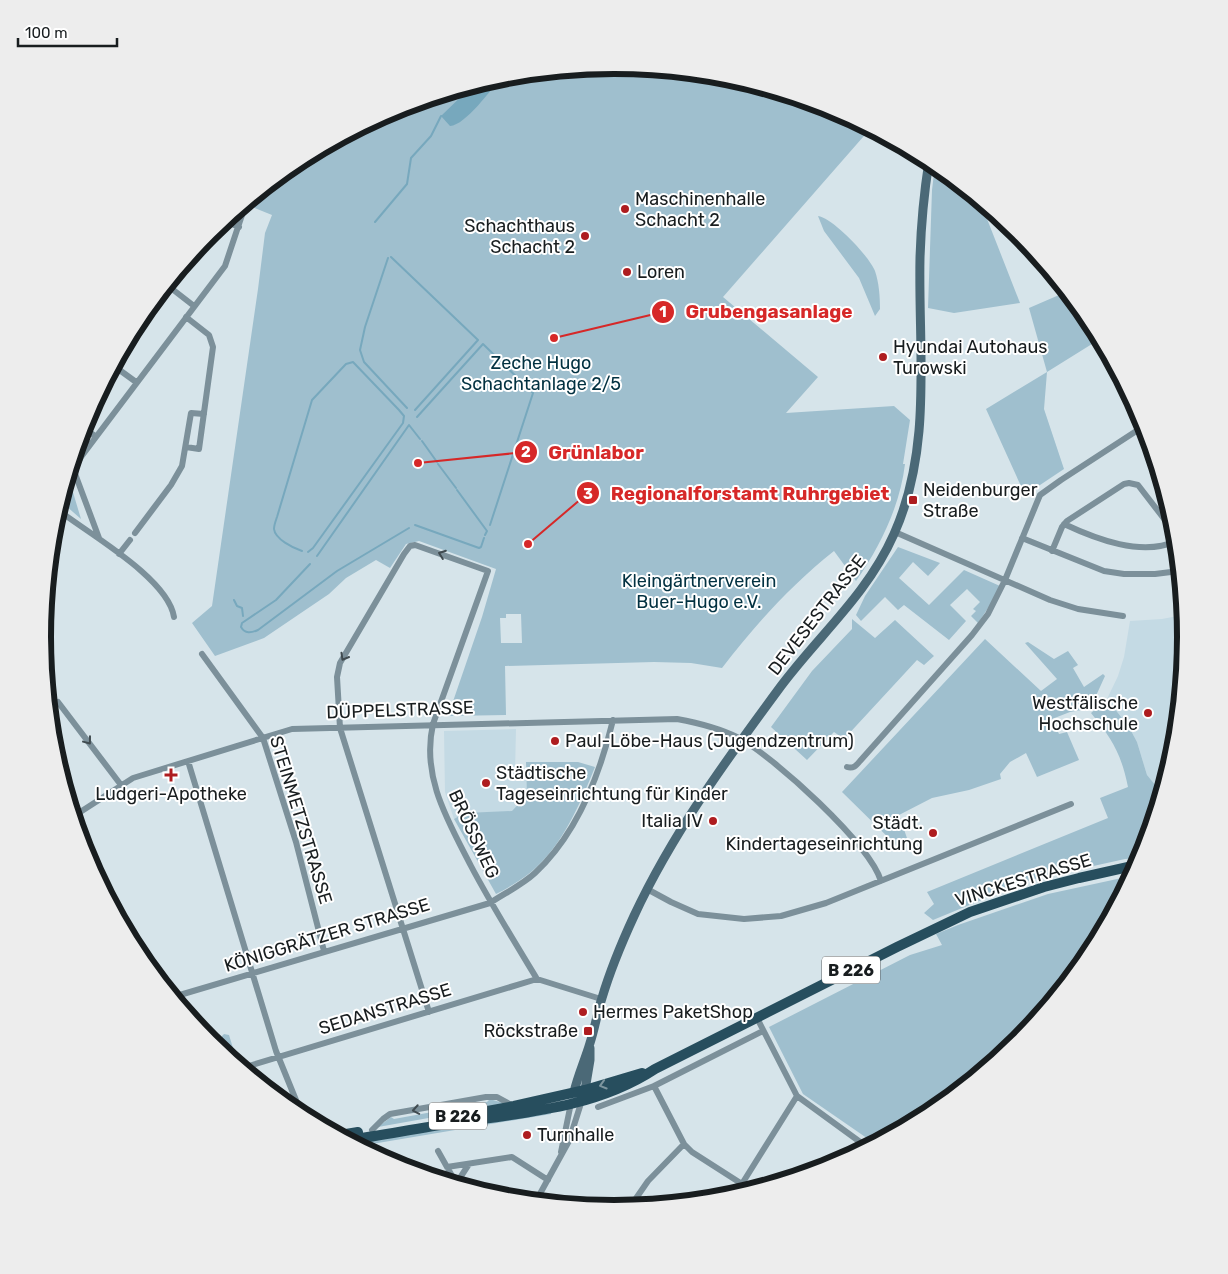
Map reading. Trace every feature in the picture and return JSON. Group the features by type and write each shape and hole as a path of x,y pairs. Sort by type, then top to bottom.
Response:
{"main road":[{"name":"VINCKESTRASSE","path":"359,1138 555,1107 620,1089 921,935 970,912 1044,887 1127,867"},
{"name":"VINCKESTRASSE","path":"351,1134 514,1106 585,1090 655,1070"}],"street":[{"name":"DEVESESTRASSE","path":"574,1092 583,1061 590,1046 601,999 632,919 647,889 690,814 790,675 864,588 882,559 895,532 907,498 918,442 920,258 923,205 928,170"},
{"path":"78,464 136,382 227,262 243,214"},
{"path":"232,224 239,228"},
{"path":"172,289 194,306"},
{"path":"186,318 209,335 212,342 199,449 186,447"},
{"path":"119,370 136,382"},
{"path":"135,534 171,485 182,466 191,413 204,414"},
{"path":"847,766 851,768 856,766 972,636 988,614 1005,580 1036,502 1044,492 1137,430"},
{"path":"90,432 96,437"},
{"path":"75,474 99,539"},
{"path":"1052,551 1064,524 1129,482 1138,485 1164,519"},
{"path":"65,515 150,577 172,609 174,617"},
{"path":"1064,524 1102,540 1123,545 1158,546 1169,543"},
{"path":"895,532 1050,600 1078,609 1123,616"},
{"path":"1022,538 1104,572 1155,574 1173,572"},
{"path":"119,554 130,540"},
{"name":"BRÖSSWEG","path":"340,728 337,677 340,663 409,548 415,545 420,546 488,570 433,724 430,735 431,765 439,802 449,825 490,903 537,978"},
{"name":"STEINMETZSTRASSE","path":"202,654 263,738 296,842 324,951"},
{"path":"55,704 58,702 121,785"},
{"name":"DÜPPELSTRASSE","path":"79,813 133,778 292,728 677,719 706,724 742,740 788,774 821,805 862,850 879,874 881,881"},
{"name":"KÖNIGGRÄTZER STRASSE","path":"180,994 490,903 530,877 556,850 591,789 613,720"},
{"path":"340,728 429,1012"},
{"path":"188,761 278,1057 296,1102"},
{"path":"647,889 698,914 755,919 780,916 810,909 1071,804"},
{"path":"537,978 601,999"},
{"name":"SEDANSTRASSE","path":"250,1066 537,978"},
{"path":"757,1018 796,1096 861,1143"},
{"path":"598,1107 654,1086 763,1031"},
{"name":"DEVESESTRASSE","path":"585,1090 590,1060 590,1046"},
{"path":"654,1086 684,1144 692,1152 742,1184 796,1096"},
{"path":"560,1156 567,1118 585,1090"},
{"path":"540,1195 569,1142 577,1102 574,1092"},
{"path":"635,1199 648,1181 684,1144"},
{"path":"438,1151 452,1176"},
{"path":"447,1167 512,1157 548,1180"},
{"path":"459,1178 469,1164"}],"shaded area":[{"path":"494,87 471,113 456,124 450,126 441,116 463,95"},
{"name":"Westfälische Hochschule","path":"1176,616 1176,674 1166,747 1157,787 1147,775 1137,742 1129,727 1107,699 1118,676 1124,657 1130,621"},
{"name":"Städtische Tageseinrichtung für Kinder","path":"516,729 515,773 527,773 527,795 512,812 464,813 454,819 445,792 444,731"}],"green space":[{"name":"Zeche Hugo Schachtanlage 2/5","path":"577,75 651,75 724,85 760,93 795,104 863,132 866,134 723,297 818,377 786,413 894,406 910,420 899,495 881,540 856,581 834,551 774,606 722,668 691,663 654,662 505,666 506,715 448,716 482,617 496,569 419,541 406,544 390,568 376,560 346,578 329,594 264,638 215,656 192,623 212,606 265,233 272,215 252,207 301,169 365,132 433,104 468,93 541,79","holes":["506,614 521,614 522,643 501,643 500,618 506,618"]},
{"path":"934,174 985,214 1020,303 954,313 928,308"},
{"path":"818,216 825,218 841,230 866,256 875,271 880,309 875,316 859,278 824,231"},
{"path":"1060,294 1093,343 1047,372 1029,308"},
{"path":"1047,372 1044,409 1064,469 1025,495 986,409"},
{"path":"72,489 81,519 67,506"},
{"path":"898,547 940,563 928,576 913,562 899,578 929,605 964,570 1000,586 978,623 971,616 976,611 973,609 980,602 967,589 950,605 966,621 949,640 904,605 898,610 885,597 861,621 856,615 865,596"},
{"path":"852,619 875,638 895,620 934,656 924,665 917,660 844,739 834,732 807,760 771,727 812,671 852,629"},
{"path":"985,639 1041,691 1057,679 1025,643 1028,642 1054,659 1068,651 1078,665 1073,668 1084,687 1103,674 1105,676 1095,698 1087,709 1070,712 1052,719 1059,734 1067,732 1079,760 1037,777 1026,753 1010,762 1000,774 1001,779 969,790 932,798 899,815 908,841 901,850 842,792"},
{"path":"1107,699 1129,727 1137,742 1147,775 1157,787 1131,859 1030,880 933,920 924,913 934,904 927,892 1108,818 1100,798 1128,787 1115,747 1091,713"},
{"path":"526,762 578,762 595,767 577,809 552,849 531,872 496,894 454,819 464,813 512,811 527,795"},
{"path":"1123,878 1082,950 1060,980 1012,1035 957,1083 927,1105 868,1139 803,1094 769,1027 910,955 942,945 936,934 1048,894"},
{"path":"224,1034 229,1035 233,1048 230,1048 222,1041"},
{"path":"489,1100 507,1104 378,1127 391,1117 394,1119 487,1102"},
{"path":"551,1113 370,1144 364,1141"}],"waterway":[{"path":"375,222 407,184 411,158 431,136 441,116"},
{"path":"391,257 478,340 415,410"},
{"path":"388,258 365,327 360,350 364,362 407,408"},
{"path":"417,417 483,344 533,393 490,525"},
{"path":"302,551 281,540 275,533 275,524 312,400 346,364 353,362 404,416 403,423 313,548 308,552"},
{"path":"317,556 409,425 420,439"},
{"path":"422,441 437,462"},
{"path":"438,464 456,488"},
{"path":"457,490 487,531 485,535"},
{"path":"415,525 479,548 484,538"},
{"path":"310,564 276,600 242,623 241,627 244,631 253,632 258,630 337,571 409,528"},
{"path":"234,600 237,606 242,608 243,616"}],"place":[{"name":"Maschinenhalle Schacht 2","path":"625,209"},
{"name":"Schachthaus Schacht 2","path":"585,236"},
{"name":"Loren","path":"627,272"},
{"name":"Grubengasanlage","path":"554,338"},
{"name":"Hyundai Autohaus Turowski","path":"883,357"},
{"name":"Grünlabor","path":"418,463"},
{"name":"Neidenburger Straße","path":"913,500"},
{"name":"Regionalforstamt Ruhrgebiet","path":"528,544"},
{"name":"Westfälische Hochschule","path":"1148,713"},
{"name":"Paul-Löbe-Haus (Jugendzentrum)","path":"555,741"},
{"name":"Ludgeri-Apotheke","path":"171,775"},
{"name":"Städtische Tageseinrichtung für Kinder","path":"486,783"},
{"name":"Italia IV","path":"713,821"},
{"name":"Städt. Kindertageseinrichtung","path":"933,833"},
{"name":"Hermes PaketShop","path":"583,1012"},
{"name":"Röckstraße","path":"588,1031"},
{"name":"Turnhalle","path":"527,1135"}],"park label":[{"name":"Kleingärtnerverein Buer-Hugo e.V.","path":"699,591"}]}
